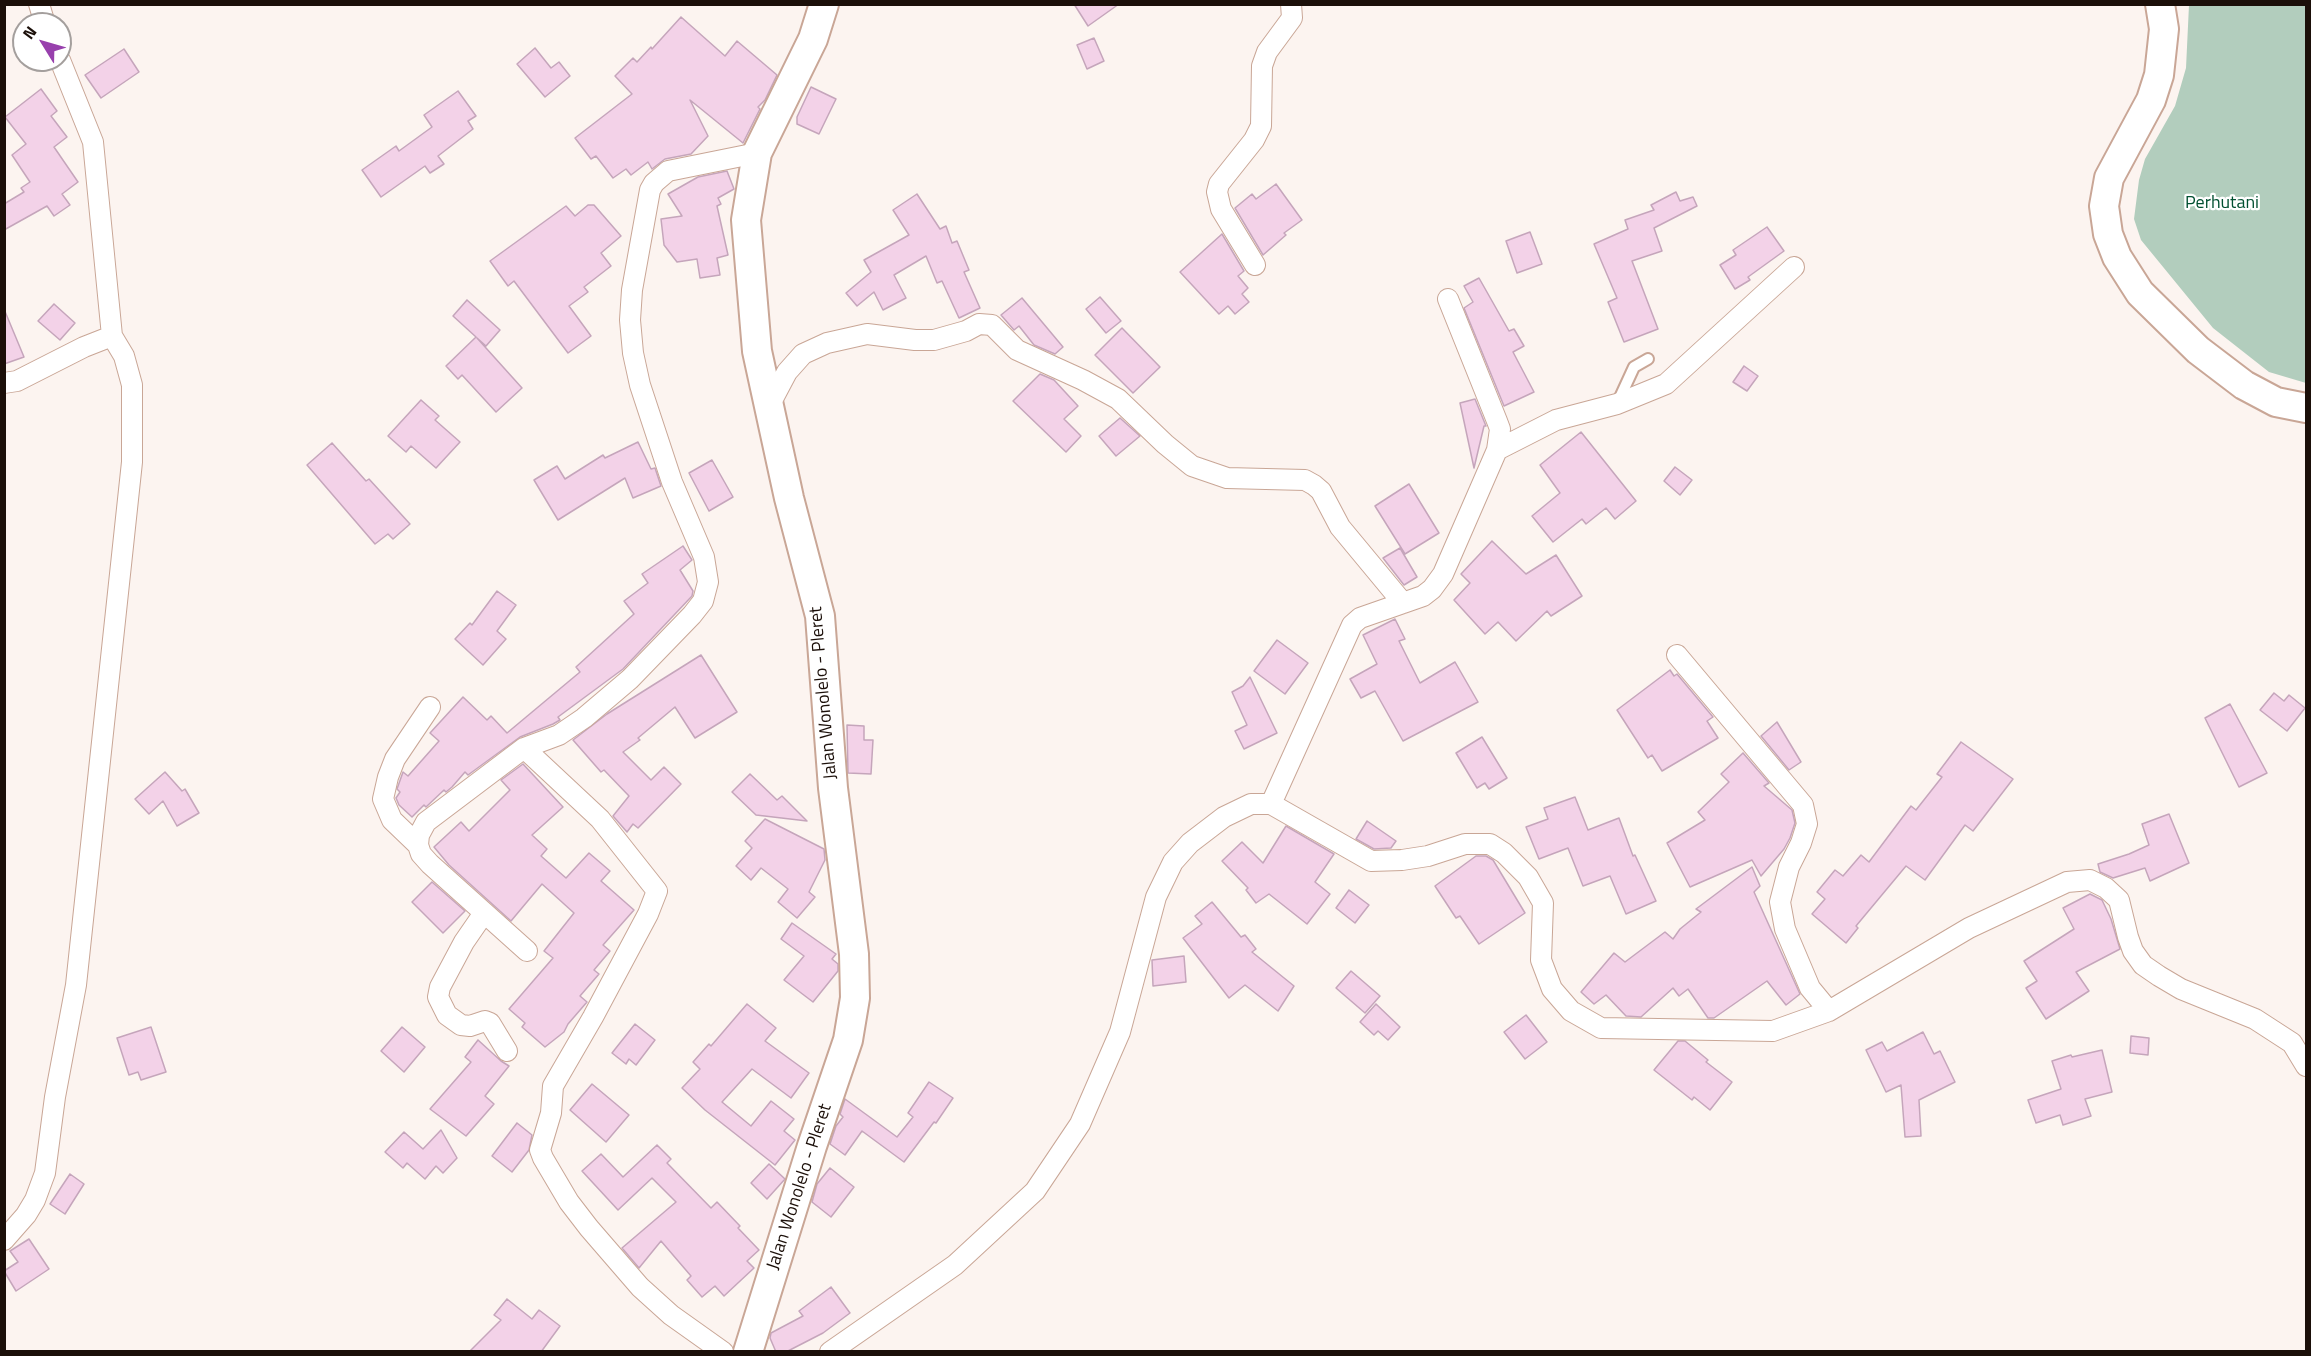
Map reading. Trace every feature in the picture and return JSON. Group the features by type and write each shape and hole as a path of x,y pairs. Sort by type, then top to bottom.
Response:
{"main road":[{"name":"Jalan Wonolelo - Pleret","path":"748,1352 812,1146 848,1040 855,998 854,954 832,788 820,616 789,498 757,351 746,220 756,153 813,39 824,4"},
{"path":"2160,4 2164,29 2159,75 2151,100 2109,178 2104,206 2108,234 2117,257 2140,293 2198,350 2244,385 2277,402 2307,408"}],"street":[{"path":"1255,265 1221,209 1217,192 1219,184 1254,140 1261,126 1262,66 1267,52 1288,27 1292,18 1291,4"},
{"path":"4,1240 26,1215 35,1200 45,1173 55,1097 76,985 132,462 132,385 124,356 112,336 93,142 65,72"},
{"path":"527,951 430,864 421,854 418,835 426,822 524,748 560,735 584,718 630,679 703,601 708,582 704,557 672,482 640,386 633,353 630,320 632,290 650,190 654,183 668,171 756,153"},
{"path":"1497,450 1556,420 1617,404 1666,384 1794,267"},
{"path":"1271,804 1352,625 1360,618 1423,596 1432,589 1443,574 1497,450 1500,429 1448,299"},
{"path":"769,406 787,372 803,354 827,343 867,334 934,340 966,331 979,324 992,325 1017,351 1083,380 1119,399 1165,444 1192,466 1227,478 1305,480 1314,484 1321,491 1340,527 1403,603"},
{"path":"4,383 17,381 84,347 112,336"},
{"path":"1677,655 1803,805 1807,824 1801,843 1789,867 1780,902 1785,929 1810,988 1829,1011"},
{"path":"418,845 392,820 383,800 395,759 430,707"},
{"path":"524,748 600,819 657,891 648,914 553,1086 552,1113 540,1150 582,1219 640,1287 671,1315 723,1352"},
{"path":"830,1352 955,1265 1035,1191 1080,1124 1120,1032 1156,897 1173,862 1190,843 1224,817 1251,804 1271,804 1371,861 1402,861 1428,856 1465,844 1490,844 1504,853 1528,877 1543,903 1541,960 1552,989 1571,1011 1601,1028 1773,1031 1829,1011 1969,928 2067,882 2090,880 2106,888 2119,900 2133,951 2143,965 2181,989 2255,1018 2292,1043 2307,1066"},
{"path":"484,913 464,942 440,987 438,997 447,1015 461,1025 470,1026 485,1021 490,1023 507,1051"}],"lane":[{"path":"1617,404 1634,367 1648,358"}],"green space":[{"name":"Perhutani","path":"2189,5 2306,5 2306,383 2269,372 2213,328 2141,240 2134,219 2139,180 2145,159 2175,106 2186,68"}],"building":[{"path":"1074,4 1119,4 1088,26"},
{"path":"681,17 725,56 737,41 777,75 765,100 758,107 760,109 743,143 690,100 708,136 691,154 665,159 652,169 648,162 631,175 626,169 613,178 596,156 591,159 575,138 632,94 615,76 633,58 637,62 651,47 652,49"},
{"path":"1094,38 1104,61 1087,69 1077,45"},
{"path":"535,48 551,68 559,62 570,76 545,97 517,64"},
{"path":"124,49 139,72 101,98 85,75"},
{"path":"811,87 836,99 819,134 797,124 797,117"},
{"path":"41,89 57,111 51,116 67,137 54,147 78,182 62,194 70,205 54,216 47,206 4,230 4,204 24,192 21,188 30,182 12,155 26,144 5,117"},
{"path":"458,91 476,116 468,121 473,129 438,156 444,164 430,173 425,166 381,197 362,170 396,146 399,151 432,127 424,115"},
{"path":"727,171 734,189 718,198 721,204 717,206 728,255 717,258 720,275 700,278 697,259 677,262 664,245 661,219 682,216 668,194 698,177"},
{"path":"1276,184 1302,220 1284,233 1286,235 1263,255 1235,208 1252,194 1256,199"},
{"path":"1676,192 1680,201 1693,197 1697,206 1654,228 1662,251 1632,261 1658,329 1624,342 1608,302 1617,298 1594,244 1628,229 1625,220 1654,210 1651,205"},
{"path":"917,194 940,229 946,226 952,243 957,241 969,270 964,272 980,308 959,318 942,281 937,283 926,256 894,275 906,298 883,310 874,292 857,306 846,293 871,272 864,260 909,235 893,210"},
{"path":"588,205 594,205 621,236 601,253 611,266 584,287 588,292 569,306 591,336 568,353 514,281 508,286 490,261 566,206 575,216"},
{"path":"1767,227 1784,251 1748,277 1750,280 1735,289 1720,265 1736,255 1733,250"},
{"path":"1530,232 1542,264 1517,273 1506,241"},
{"path":"1222,234 1244,271 1238,276 1248,288 1242,294 1249,302 1235,314 1228,306 1219,314 1180,272"},
{"path":"1479,278 1509,331 1514,329 1524,346 1513,352 1534,392 1504,406 1464,308 1473,302 1464,286"},
{"path":"1100,297 1121,321 1106,333 1086,309"},
{"path":"1022,298 1063,347 1055,354 1034,345 1019,326 1014,330 1001,315"},
{"path":"467,300 500,330 486,346 477,338 522,388 496,412 462,375 458,379 446,366 476,337 453,316"},
{"path":"54,304 75,323 60,340 38,321"},
{"path":"4,309 24,357 4,364"},
{"path":"1122,328 1160,367 1133,393 1095,355"},
{"path":"1744,366 1758,376 1747,391 1733,382"},
{"path":"1040,374 1054,380 1078,406 1064,419 1081,436 1066,452 1013,401"},
{"path":"1475,399 1486,426 1484,426 1474,468 1460,403"},
{"path":"421,400 439,416 435,420 460,442 436,468 411,446 406,452 388,436"},
{"path":"1120,418 1140,436 1116,456 1099,436"},
{"path":"1581,432 1636,501 1615,519 1606,508 1586,524 1582,519 1553,542 1532,516 1560,493 1540,465"},
{"path":"638,442 651,469 655,468 661,486 633,498 625,478 558,520 534,480 557,466 565,479 603,455 605,458"},
{"path":"332,443 366,481 369,479 410,524 393,539 388,534 375,544 307,465"},
{"path":"712,460 733,497 709,511 689,473"},
{"path":"1675,467 1692,480 1680,495 1664,481"},
{"path":"1409,484 1439,533 1405,554 1375,506"},
{"path":"1492,541 1526,574 1556,555 1582,596 1551,616 1547,611 1516,641 1498,622 1485,634 1454,600 1470,583 1461,574"},
{"path":"683,546 692,560 680,570 693,591 692,596 623,669 558,717 560,720 520,737 468,775 465,772 452,787 446,792 444,790 426,807 424,805 412,817 399,805 396,798 400,792 397,789 403,772 408,776 439,741 430,733 463,697 487,720 491,716 507,733 580,672 576,667 634,614 624,601 648,583 642,574"},
{"path":"1400,548 1417,577 1404,585 1383,558"},
{"path":"497,591 516,605 497,631 506,639 483,665 455,639 470,623 472,625"},
{"path":"1395,619 1405,639 1399,641 1420,683 1455,662 1478,702 1403,741 1375,691 1361,698 1350,679 1377,664 1363,635"},
{"path":"1277,640 1308,663 1285,694 1254,671"},
{"path":"701,655 737,712 695,738 675,707 638,738 640,740 623,752 651,780 664,767 681,784 638,828 633,824 627,832 613,816 629,796 604,770 601,772 573,740 607,714"},
{"path":"1670,670 1674,676 1677,674 1713,717 1707,721 1718,738 1662,771 1652,755 1648,758 1617,710"},
{"path":"1250,677 1277,733 1244,749 1235,731 1247,725 1232,692 1243,686"},
{"path":"2274,693 2284,701 2289,695 2305,708 2287,731 2260,710"},
{"path":"2230,704 2267,773 2239,787 2205,718"},
{"path":"1777,722 1801,762 1789,770 1761,736"},
{"path":"847,725 864,726 864,740 873,740 871,774 848,773"},
{"path":"1482,737 1507,778 1489,789 1485,783 1477,788 1456,753"},
{"path":"1961,742 2013,779 1973,831 1965,825 1925,880 1906,866 1856,926 1858,928 1846,943 1812,914 1825,899 1817,892 1835,870 1843,876 1861,855 1869,862 1911,806 1916,810 1942,777 1937,774"},
{"path":"1743,753 1769,783 1764,786 1792,810 1795,823 1790,838 1784,849 1761,876 1752,860 1690,887 1667,843 1705,820 1698,812 1729,782 1721,774"},
{"path":"523,764 563,807 532,835 547,849 541,856 566,878 589,853 610,871 601,881 634,910 603,945 610,951 594,970 599,974 580,996 587,1002 564,1032 545,1047 522,1027 525,1023 509,1009 553,958 544,951 574,913 542,884 511,921 449,865 434,847 461,822 469,831 510,790 501,780"},
{"path":"165,772 182,791 185,789 199,813 177,826 163,801 149,814 135,799"},
{"path":"750,774 777,800 782,796 807,821 756,815 732,792"},
{"path":"1575,797 1588,830 1619,818 1633,856 1635,855 1656,901 1626,914 1610,876 1583,886 1568,848 1539,859 1526,827 1548,819 1544,808"},
{"path":"2169,814 2189,863 2150,881 2145,868 2113,878 2100,872 2098,864 2149,845 2142,824"},
{"path":"765,819 824,849 825,860 809,892 815,897 797,918 778,902 788,889 761,868 751,880 736,866 752,848 745,841"},
{"path":"1367,821 1396,841 1391,848 1374,849 1356,839"},
{"path":"1286,826 1334,854 1315,882 1330,894 1307,924 1269,894 1256,903 1246,890 1248,888 1222,861 1242,842 1263,863"},
{"path":"1476,856 1486,856 1493,860 1525,913 1479,944 1460,916 1456,918 1435,886"},
{"path":"1752,867 1760,886 1754,892 1800,994 1786,1005 1767,981 1714,1018 1708,1018 1688,989 1679,996 1673,988 1641,1017 1626,1016 1606,995 1594,1004 1581,992 1614,953 1625,962 1665,932 1673,939 1680,929 1701,912 1696,909"},
{"path":"432,882 465,911 443,933 412,902"},
{"path":"1349,890 1369,905 1355,923 1336,908"},
{"path":"2090,894 2102,900 2111,919 2120,949 2076,972 2089,991 2046,1019 2026,988 2037,981 2024,961 2074,929 2063,908"},
{"path":"1212,902 1241,937 1245,935 1256,949 1252,952 1294,986 1278,1011 1245,985 1229,998 1183,938 1202,924 1195,916"},
{"path":"792,923 836,954 832,959 838,964 838,971 813,1002 784,980 804,956 781,939"},
{"path":"1184,956 1186,982 1153,986 1152,960"},
{"path":"1351,971 1380,996 1365,1013 1336,988"},
{"path":"747,1004 776,1028 765,1041 809,1073 791,1098 752,1069 722,1102 751,1126 771,1101 794,1119 784,1131 795,1140 775,1165 705,1110 682,1088 700,1069 693,1062 709,1044 711,1046"},
{"path":"1376,1004 1400,1027 1388,1040 1378,1031 1374,1035 1360,1022"},
{"path":"1526,1015 1547,1042 1525,1059 1504,1032"},
{"path":"635,1024 655,1040 636,1065 629,1059 626,1064 612,1053"},
{"path":"151,1027 166,1072 141,1080 138,1072 129,1075 117,1038"},
{"path":"402,1027 425,1047 404,1072 381,1051"},
{"path":"1923,1032 1934,1054 1940,1051 1955,1082 1919,1100 1921,1136 1905,1137 1901,1085 1886,1092 1866,1050 1882,1042 1887,1051"},
{"path":"2131,1036 2149,1038 2148,1055 2130,1053"},
{"path":"478,1040 509,1066 485,1096 494,1104 466,1136 430,1109 471,1062 465,1057"},
{"path":"1678,1041 1685,1041 1708,1060 1706,1062 1732,1082 1710,1110 1694,1097 1692,1100 1654,1070"},
{"path":"2102,1050 2112,1092 2085,1099 2091,1116 2063,1125 2060,1115 2036,1123 2028,1100 2061,1089 2052,1061"},
{"path":"929,1082 953,1098 904,1162 862,1131 845,1155 830,1144 836,1126 843,1117 840,1114 845,1099 897,1137 913,1117 908,1113"},
{"path":"592,1084 629,1115 606,1142 570,1110"},
{"path":"517,1123 532,1135 529,1150 512,1172 492,1156"},
{"path":"441,1130 457,1158 443,1173 436,1166 425,1179 407,1163 403,1168 385,1152 404,1132 423,1149"},
{"path":"657,1145 671,1159 667,1163 711,1208 717,1202 759,1250 747,1261 754,1268 724,1296 715,1286 702,1297 687,1280 691,1276 661,1241 639,1268 622,1248 676,1202 652,1178 618,1210 582,1171 601,1154 623,1177"},
{"path":"769,1164 785,1179 767,1199 751,1183"},
{"path":"830,1168 854,1187 831,1217 812,1202 817,1184"},
{"path":"70,1174 84,1184 65,1214 50,1204"},
{"path":"29,1239 49,1269 16,1291 4,1271 18,1262 10,1251"},
{"path":"831,1287 850,1313 823,1333 786,1352 776,1352 770,1338 771,1333 803,1316 799,1311"},
{"path":"507,1299 532,1319 539,1310 560,1326 541,1352 469,1352 501,1320 494,1315"}]}
